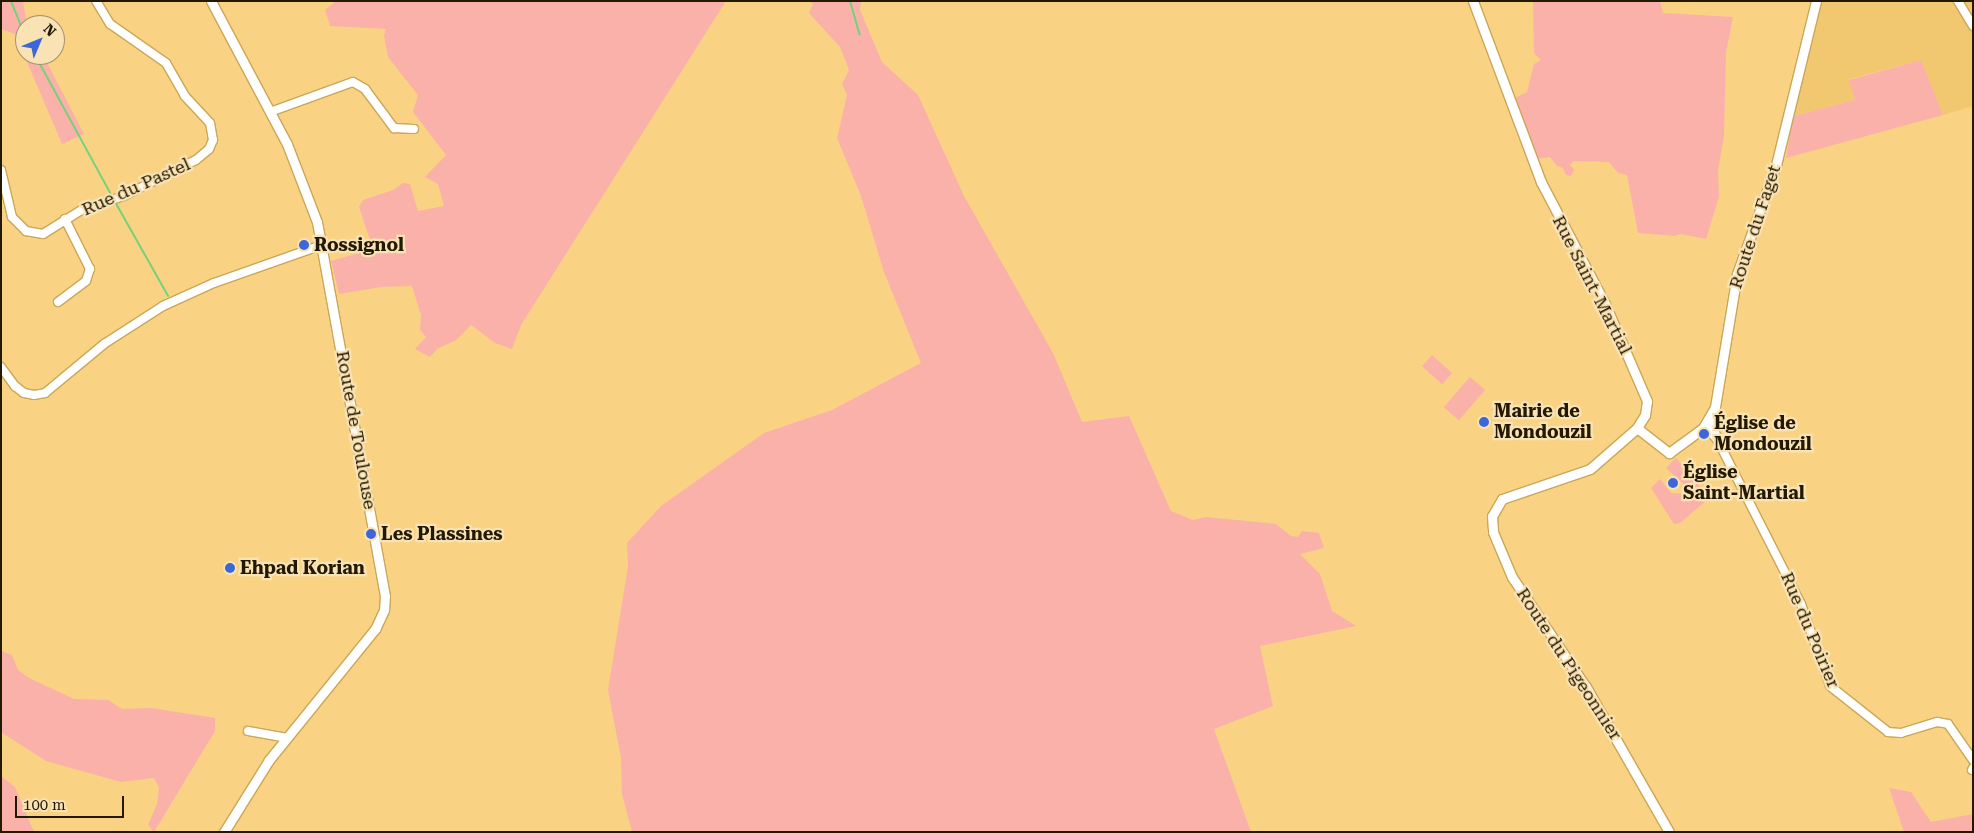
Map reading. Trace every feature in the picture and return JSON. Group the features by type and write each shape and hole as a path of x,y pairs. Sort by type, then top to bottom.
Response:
{"street":[{"name":"Rue du Pastel","path":"1,170 12,217 18,225 42,234 66,219 106,202 118,199 196,160 209,149 212,132 210,123 185,96 166,63 158,54 110,24 96,1"},
{"name":"Route de Toulouse","path":"211,1 301,175 322,245 385,596 384,610 375,630 286,738 258,776 224,832"},
{"name":"Rue Saint-Martial","path":"1473,1 1541,182 1605,304 1646,396 1646,411 1637,428 1590,469 1507,495"},
{"name":"Route du Faget","path":"1707,422 1719,392 1737,274 1776,165 1816,1"},
{"path":"1958,1 1973,26"},
{"path":"270,112 354,82 365,89 394,128 414,129"},
{"path":"58,302 69,291 86,281 90,269 66,219"},
{"path":"1,367 15,386 24,392 34,395 45,393 104,344 169,303 322,245"},
{"path":"1637,428 1669,453 1707,422"},
{"name":"Rue du Poirier","path":"1707,422 1802,604 1830,686 1888,732 1901,733 1936,722 1948,724 1973,760"},
{"name":"Route du Pigeonnier","path":"1507,495 1498,504 1492,522 1506,566 1586,687 1669,832"},
{"path":"248,731 286,738"}],"shaded area":[{"path":"1,1 23,1 25,15 15,15 15,34 1,29"},
{"path":"336,1 726,1 521,325 512,349 495,343 471,325 456,340 437,349 430,357 415,349 426,337 420,330 421,315 412,286 381,287 339,294 331,261 373,249 359,207 363,200 393,190 403,183 410,184 418,211 444,206 438,184 425,177 446,155 413,112 418,95 388,57 384,36 386,29 330,26 325,10"},
{"path":"810,1 861,1 860,10 882,62 918,95 964,196 1053,353 1082,422 1129,416 1171,511 1193,520 1206,517 1276,524 1291,536 1298,537 1302,531 1319,533 1324,548 1300,554 1320,574 1332,611 1356,626 1260,646 1273,706 1214,729 1251,832 632,832 622,794 621,758 608,690 628,566 627,543 661,506 764,433 832,410 921,363 884,272 861,196 837,138 847,95 842,84 849,70 840,47 809,13 813,4"},
{"path":"1533,1 1660,1 1663,13 1733,17 1726,53 1724,136 1718,171 1719,197 1706,239 1680,234 1675,236 1638,233 1627,175 1618,173 1609,162 1574,161 1570,165 1574,170 1571,176 1566,175 1563,168 1557,166 1550,157 1536,159 1513,99 1527,92 1534,64 1541,60 1534,53"},
{"path":"1821,1 1973,1 1973,106 1943,115 1921,60 1849,79 1855,100 1793,116"},
{"path":"1921,60 1943,115 1786,158 1793,116 1855,100 1849,80"},
{"path":"28,65 48,65 84,134 62,144"},
{"path":"1432,355 1452,373 1442,384 1422,366"},
{"path":"1470,377 1485,390 1459,420 1444,407"},
{"path":"1676,458 1707,495 1706,501 1680,523 1674,524 1651,488 1660,479 1671,493 1687,494 1686,486 1666,468"},
{"path":"1,651 12,655 18,670 29,678 74,699 108,700 122,709 151,708 215,718 215,731 154,832 148,825 157,804 159,788 154,778 121,782 46,761 1,732"},
{"path":"1,776 15,787 34,832 1,832"},
{"path":"1889,788 1911,792 1931,822 1973,814 1973,832 1904,832"}],"waterway":[{"path":"11,1 17,15"},
{"path":"850,1 860,35"},
{"path":"40,65 112,196"},
{"path":"114,200 168,296"}],"place":[{"name":"Rossignol","path":"304,245"},
{"name":"Mairie de Mondouzil","path":"1484,422"},
{"name":"Église de Mondouzil","path":"1704,434"},
{"name":"Église Saint-Martial","path":"1673,483"},
{"name":"Les Plassines","path":"371,534"},
{"name":"Ehpad Korian","path":"230,568"}]}
